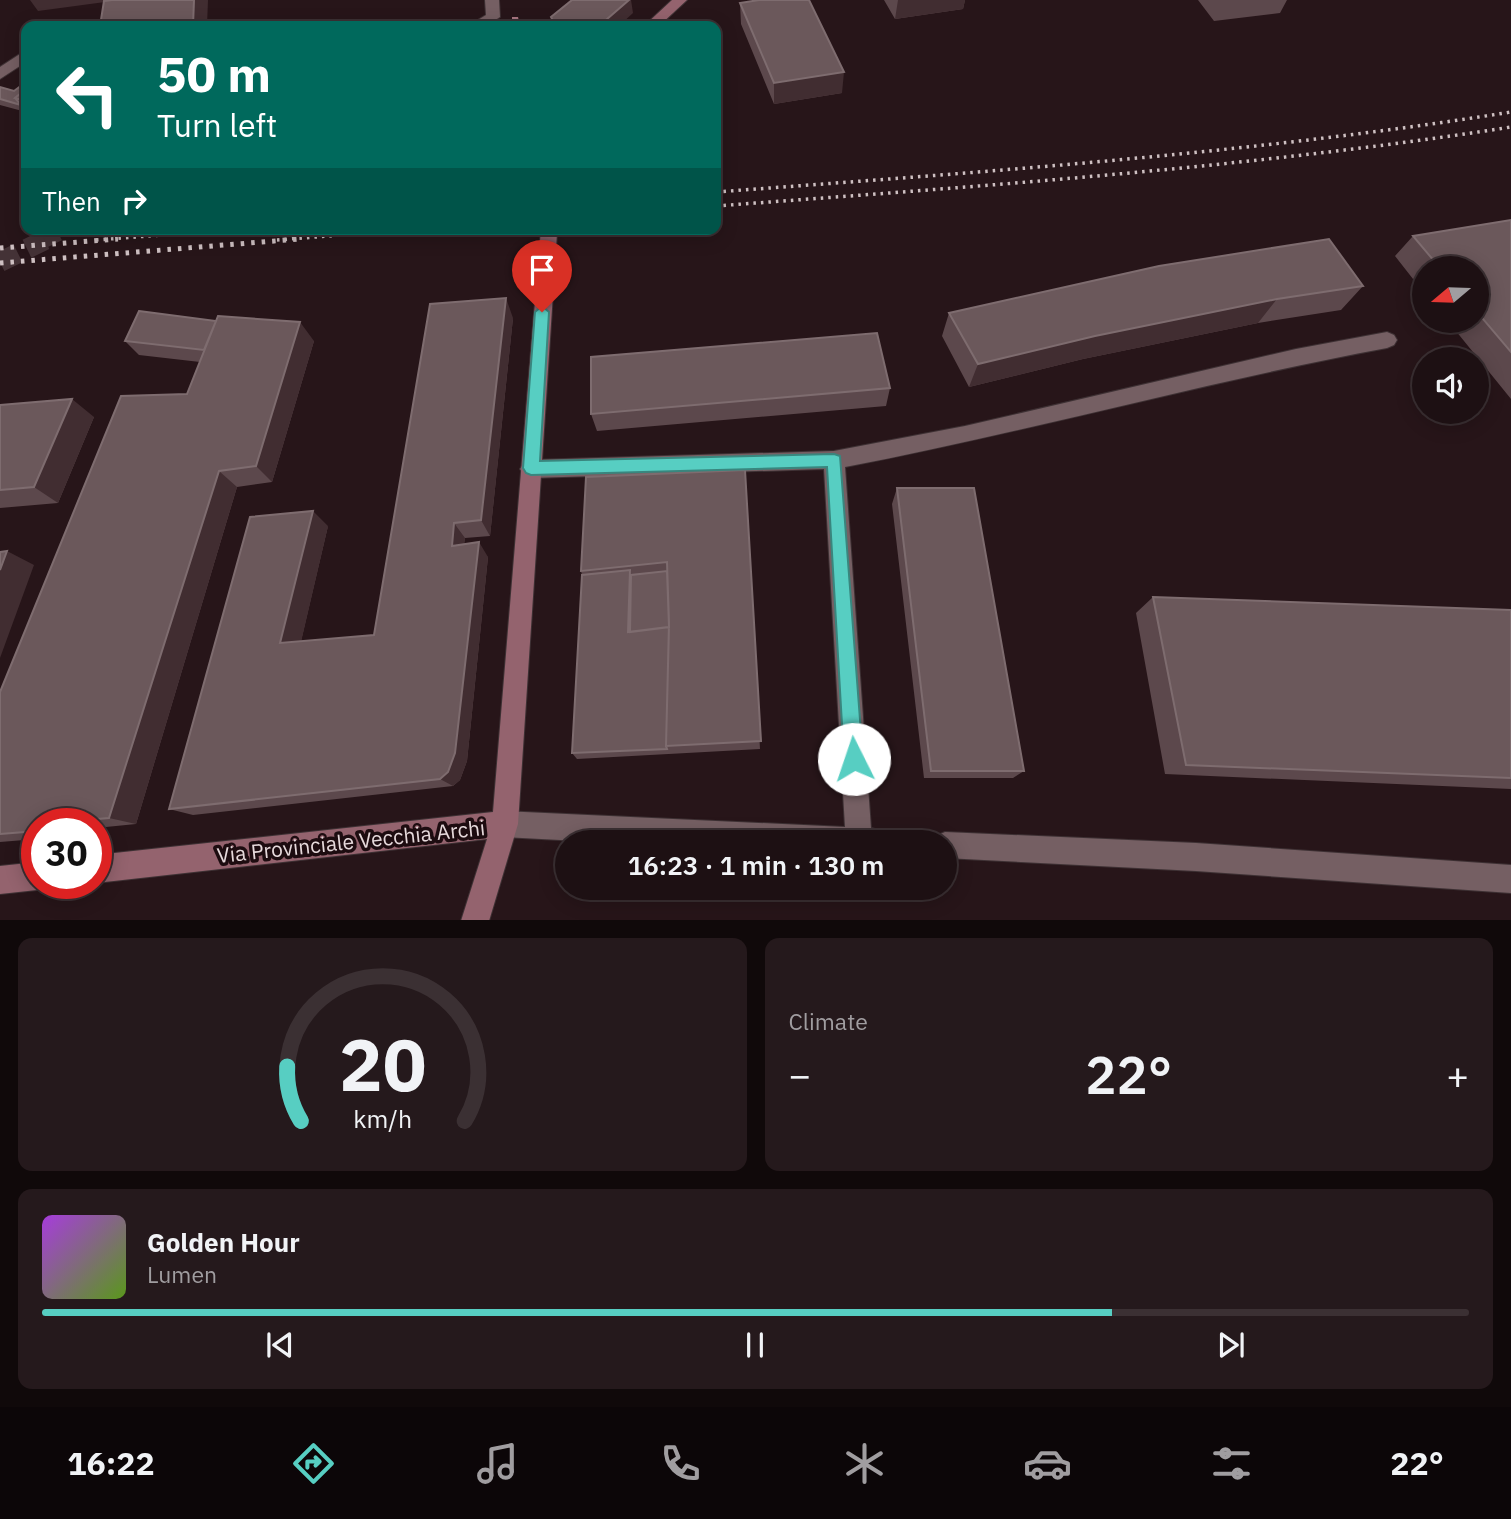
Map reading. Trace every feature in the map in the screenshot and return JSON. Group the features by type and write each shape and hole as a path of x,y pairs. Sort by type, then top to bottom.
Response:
{"street":[{"path":"486,21 494,17 492,0"},
{"path":"657,21 680,0"},
{"path":"0,74 21,59"},
{"path":"548,235 505,824 634,830"},
{"path":"531,468 834,460 965,435 1296,357 1387,340"},
{"path":"834,460 869,830"},
{"name":"Via Provinciale Vecchia Archi","path":"112,867 505,824 475,920"},
{"path":"957,846 1196,857 1511,878"},
{"path":"0,880 21,878"}],"building":[{"path":"194,0 193,21 101,21 104,1"},
{"path":"572,0 629,0 605,21 553,21 551,17"},
{"path":"759,0 809,0 844,72 774,83 740,3"},
{"path":"21,86 21,93 15,98 21,105 0,99 0,87 14,91"},
{"path":"1511,220 1511,352 1489,326 1489,256 1430,256 1413,236"},
{"path":"1329,239 1363,286 1277,299 1095,336 978,364 949,313 1159,266"},
{"path":"506,298 481,520 454,523 452,546 479,542 455,753 448,772 440,779 169,809 250,517 313,511 280,643 374,635 430,304"},
{"path":"139,311 216,321 204,350 125,341"},
{"path":"218,316 300,322 256,466 219,471 112,809 21,808 21,832 0,834 0,692 121,396 187,394"},
{"path":"877,333 890,388 591,414 591,357"},
{"path":"72,399 34,487 0,490 0,405"},
{"path":"745,470 761,741 666,746 669,623 667,562 581,571 586,477"},
{"path":"897,488 974,488 1024,771 931,771"},
{"path":"7,551 0,570 0,552"},
{"path":"630,570 628,632 669,627 667,749 572,753 582,575"},
{"path":"667,571 669,627 630,632 631,575"},
{"path":"1153,597 1511,610 1511,778 1186,765"}],"tunnel":[{"path":"44,240 54,235"},
{"path":"0,262 47,239"}],"railway":[{"path":"721,192 1015,169 1214,150 1412,127 1511,112"},
{"path":"721,206 1214,165 1511,127"},
{"path":"96,240 162,235"},
{"path":"277,240 341,235"},
{"path":"0,248 118,239"},
{"path":"0,263 299,239"}],"route":[{"path":"542,312 531,468 834,460 854,759"}]}
